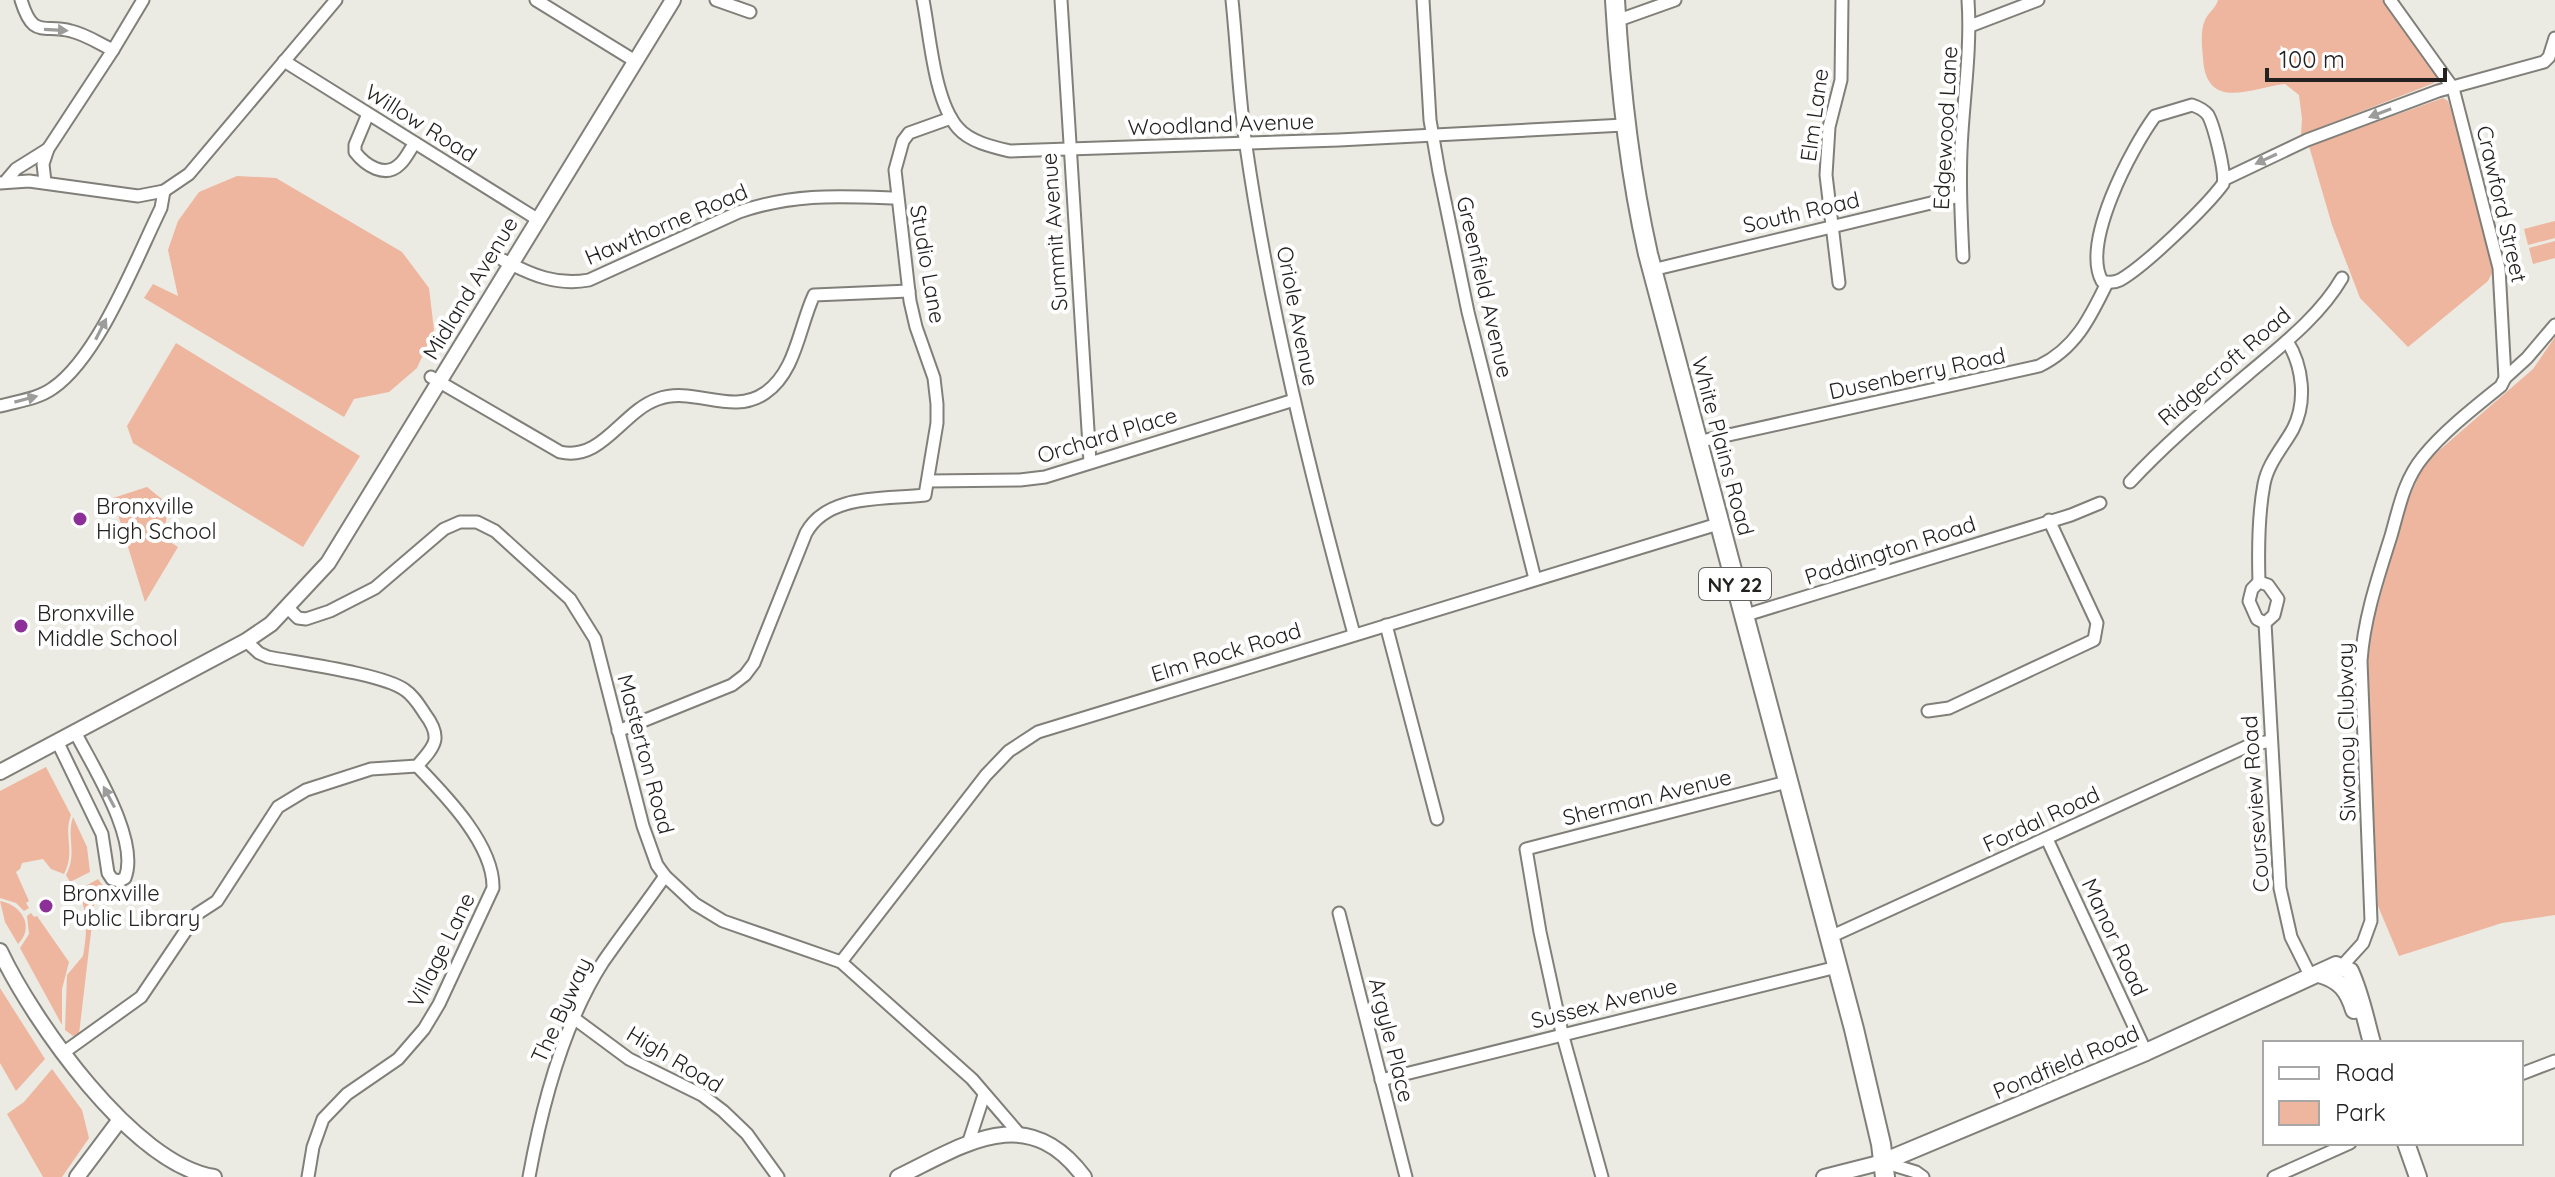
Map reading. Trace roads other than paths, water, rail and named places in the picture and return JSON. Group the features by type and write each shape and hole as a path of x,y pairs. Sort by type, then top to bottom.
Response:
{"main road":[{"name":"White Plains Road","path":"1615,0 1624,125 1634,193 1718,524 1868,1084 1884,1170"},
{"name":"Pondfield Road","path":"1884,1170 2329,967 2342,966"},
{"path":"2342,966 2350,971 2356,984 2372,1041"},
{"path":"2315,976 2331,978 2345,988 2356,1015 2372,1041"},
{"path":"2407,1145 2418,1177"}],"street":[{"path":"21,0 24,11 35,26 73,31 113,50"},
{"path":"45,182 43,164 48,149 143,0"},
{"path":"2,183 45,182 126,195 152,195 164,191 189,174 336,0"},
{"path":"536,0 631,58"},
{"name":"Midland Avenue","path":"0,772 246,641 271,624 287,607 435,379 631,58 662,0"},
{"name":"Midland Avenue","path":"631,58 673,0"},
{"path":"716,0 750,12"},
{"path":"923,0 939,81 951,118"},
{"name":"Summit Avenue","path":"1061,0 1090,462"},
{"name":"Oriole Avenue","path":"1232,0 1246,144 1267,268 1294,400 1354,634"},
{"name":"Greenfield Avenue","path":"1423,0 1433,134 1468,312 1535,579"},
{"path":"1616,21 1675,0"},
{"name":"Elm Lane","path":"1839,283 1826,175 1827,145 1841,80 1842,0"},
{"name":"Edgewood Lane","path":"1963,257 1960,196 1970,26 1968,0"},
{"path":"1970,26 2038,0"},
{"name":"Crawford Street","path":"2390,0 2453,88 2495,246 2502,292 2505,378"},
{"path":"2225,179 2209,117 2204,112 2192,105 2155,116 2132,153 2100,228 2096,263 2099,276 2107,283 2119,281 2129,274 2218,191 2225,179 2307,140 2438,91 2544,62 2549,57 2555,38"},
{"name":"Willow Road","path":"284,61 534,216"},
{"path":"368,114 355,152 371,168 390,169 400,165 415,143"},
{"name":"Woodland Avenue","path":"951,118 960,131 987,146 1010,151 1246,144 1624,125"},
{"name":"Studio Lane","path":"618,731 732,685 745,675 754,663 806,533 819,516 845,503 925,495 937,423 937,404 934,378 916,327 909,291 895,170 903,141 909,133 951,118"},
{"path":"2,183 16,169 48,149"},
{"path":"0,406 52,389 71,373 97,339 161,208 164,191"},
{"name":"Hawthorne Road","path":"507,262 544,279 573,283 589,280 765,203 809,196 896,198"},
{"name":"South Road","path":"1652,270 1960,196"},
{"name":"Ridgecroft Road","path":"2130,482 2169,441 2287,341 2336,290 2342,278"},
{"name":"Dusenberry Road","path":"1697,442 2039,366 2054,359 2075,340 2107,283"},
{"path":"435,379 560,452 580,454 601,442 644,405 665,396 698,395 727,403 743,402 764,395 786,368 814,295 909,291"},
{"path":"2505,378 2555,325"},
{"name":"Courseview Road","path":"2265,623 2257,619 2249,601 2252,589 2259,582 2258,538 2264,483 2295,425 2302,396 2299,365 2287,341"},
{"name":"Siwanoy Clubway","path":"2342,966 2363,943 2371,921 2362,733 2362,643 2375,586 2403,494 2422,458 2501,386 2505,378"},
{"name":"Orchard Place","path":"928,481 1045,477 1294,400"},
{"path":"1928,711 1949,708 2094,640 2097,623 2049,520 2100,503"},
{"name":"Paddington Road","path":"1743,616 2049,520"},
{"name":"Masterton Road","path":"287,607 298,618 322,615 375,588 444,529 460,522 477,522 495,531 561,590 583,616 595,639 649,846 665,876 695,904 723,921 841,962 938,1047 1007,1117 1021,1136"},
{"name":"Elm Rock Road","path":"841,962 986,775 1025,738 1718,524"},
{"name":"Courseview Road","path":"2259,582 2268,585 2278,599 2274,615 2265,623"},
{"name":"Courseview Road","path":"2265,623 2280,888 2291,937 2315,976"},
{"path":"1386,625 1437,819"},
{"path":"63,1053 141,997 197,914 217,901 278,807 306,790 371,769 417,766 433,748 436,731 433,724 405,690 381,680 268,657 246,641"},
{"path":"57,741 103,839 108,873 112,879 119,881 128,872 124,834 117,811 75,732"},
{"name":"Fordal Road","path":"1830,937 2250,745 2271,741"},
{"name":"Village Lane","path":"308,1177 313,1147 323,1119 347,1094 398,1059 424,1029 439,1004 493,888 490,862 467,824 417,766"},
{"name":"Sherman Avenue","path":"1562,1033 1526,849 1787,782"},
{"path":"103,839 124,834"},
{"name":"Manor Road","path":"2047,839 2146,1052"},
{"name":"The Byway","path":"529,1177 549,1084 575,1019 602,964 665,876"},
{"name":"Argyle Place","path":"1339,913 1406,1177"},
{"path":"0,951 22,992 63,1053 119,1121 164,1154 214,1177"},
{"name":"Sussex Avenue","path":"1381,1080 1837,967"},
{"name":"High Road","path":"575,1019 629,1059 702,1095 723,1111 747,1134 778,1177"},
{"path":"1562,1033 1602,1177"},
{"path":"2523,1073 2555,1061"},
{"path":"969,1141 984,1095"},
{"path":"77,1177 119,1121"},
{"path":"898,1177 969,1141 1000,1134 1052,1144 1074,1163 1084,1177"},
{"path":"2274,1177 2346,1145"},
{"path":"1884,1170 1916,1172 1923,1177"},
{"name":"Pondfield Road","path":"1824,1177 1884,1170"}],"place":[{"name":"Bronxville High School","path":"80,519"},
{"name":"Bronxville Middle School","path":"21,626"},
{"name":"Bronxville Public Library","path":"46,906"}]}
